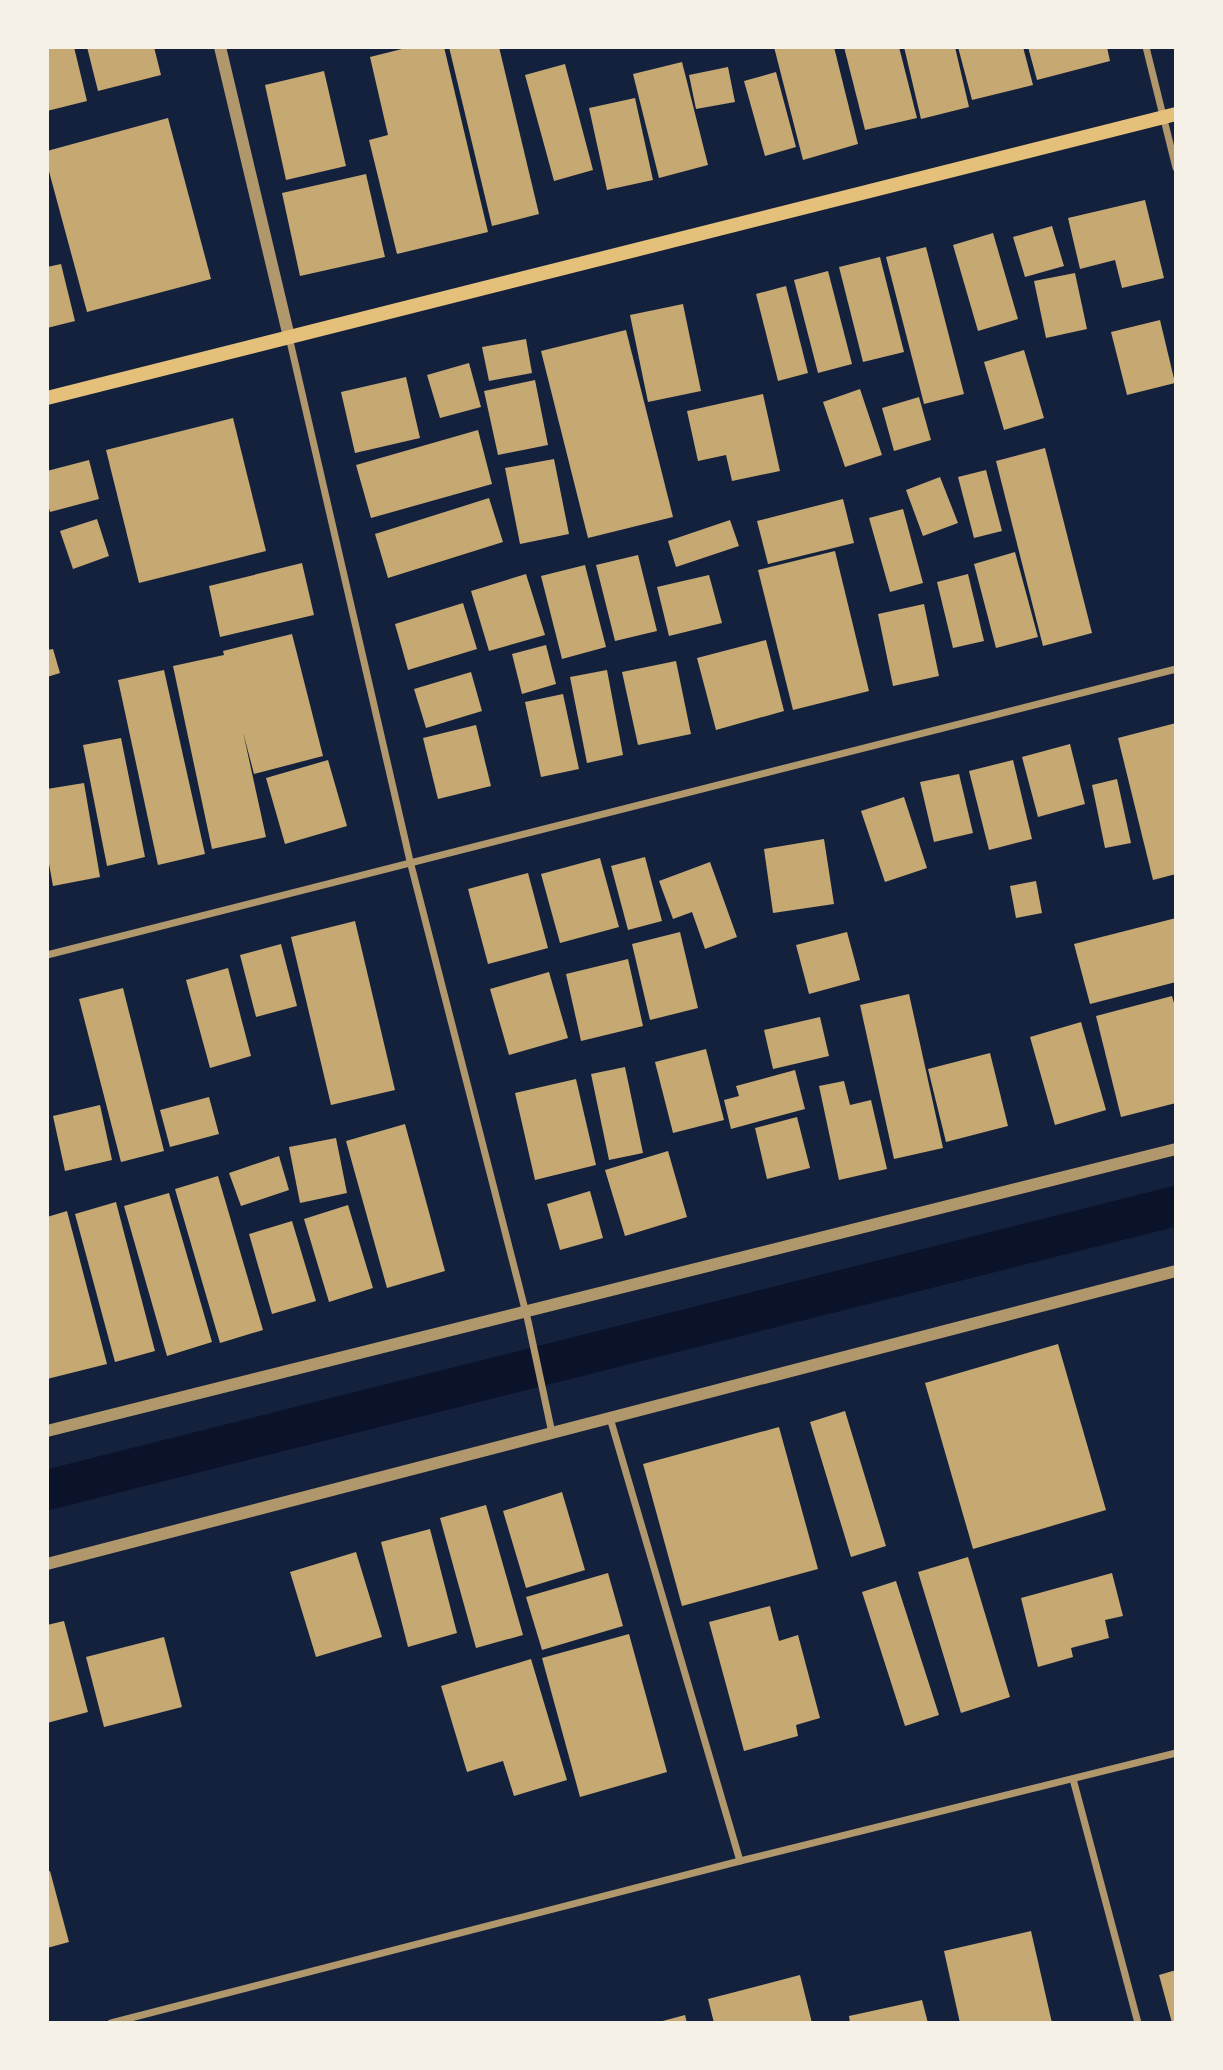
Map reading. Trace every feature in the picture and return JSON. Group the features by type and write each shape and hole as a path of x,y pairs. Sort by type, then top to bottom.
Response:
{"main road":[{"path":"47,398 1169,116"}],"street":[{"path":"220,47 410,862 527,1316 552,1433"},
{"path":"1146,47 1169,116 1176,168"},
{"path":"47,955 1176,669"},
{"path":"47,1432 527,1316 1176,1149"},
{"path":"47,1564 1176,1272"},
{"path":"610,1418 740,1861"},
{"path":"111,2023 740,1861 1176,1753"},
{"path":"1073,1779 1138,2023"}],"building":[{"path":"47,47 74,47 87,101 47,111"},
{"path":"87,47 154,47 161,75 98,91"},
{"path":"410,47 444,47 488,232 397,254 369,140 388,135 370,57"},
{"path":"449,47 499,47 539,214 492,226"},
{"path":"774,47 834,47 858,144 803,160"},
{"path":"844,47 899,47 917,118 865,130"},
{"path":"904,47 955,47 969,107 921,119"},
{"path":"958,47 1023,47 1033,85 972,100"},
{"path":"1028,47 1107,47 1110,61 1037,80"},
{"path":"682,62 708,165 659,178 633,74"},
{"path":"565,64 593,170 554,181 525,75"},
{"path":"728,67 735,102 696,109 689,75"},
{"path":"324,71 346,166 286,180 265,85"},
{"path":"776,72 796,147 765,156 744,81"},
{"path":"635,98 653,180 607,190 589,108"},
{"path":"168,118 211,279 87,312 47,164 47,151"},
{"path":"366,174 385,257 300,276 282,193"},
{"path":"1145,200 1164,278 1122,288 1115,260 1080,269 1068,218"},
{"path":"1052,226 1064,266 1025,277 1013,237"},
{"path":"993,233 1018,319 978,331 953,245"},
{"path":"926,247 964,394 924,404 886,257"},
{"path":"880,257 904,352 863,362 839,267"},
{"path":"61,264 75,321 47,328 47,267"},
{"path":"828,271 852,364 818,373 794,280"},
{"path":"1075,273 1087,329 1046,338 1034,281"},
{"path":"786,286 808,373 778,381 756,294"},
{"path":"683,304 701,391 648,402 630,315"},
{"path":"1160,320 1175,383 1127,395 1111,332"},
{"path":"626,330 673,517 588,538 541,351"},
{"path":"526,339 532,373 489,381 482,347"},
{"path":"1024,350 1044,418 1004,430 984,362"},
{"path":"469,363 481,407 440,418 427,375"},
{"path":"406,377 420,438 355,453 341,392"},
{"path":"535,380 548,445 498,455 484,391"},
{"path":"860,389 882,455 845,467 823,402"},
{"path":"763,394 780,471 732,481 726,455 698,461 687,411"},
{"path":"919,397 931,440 894,451 882,408"},
{"path":"233,418 266,551 139,583 106,450"},
{"path":"478,430 492,484 371,518 356,465"},
{"path":"1045,448 1092,633 1043,646 996,461"},
{"path":"554,459 569,534 520,544 505,468"},
{"path":"89,460 99,499 50,512 47,501 47,471"},
{"path":"986,470 1002,531 974,538 958,477"},
{"path":"940,477 958,523 923,536 906,490"},
{"path":"489,498 503,542 388,578 375,534"},
{"path":"843,499 854,543 768,564 757,521"},
{"path":"903,509 923,583 890,592 869,518"},
{"path":"97,519 109,556 73,569 60,531"},
{"path":"730,520 739,546 676,567 668,541"},
{"path":"835,551 869,691 793,710 758,570"},
{"path":"1015,552 1038,637 996,648 974,564"},
{"path":"638,555 657,631 615,641 596,565"},
{"path":"302,563 314,615 220,637 209,586"},
{"path":"585,565 606,647 562,659 541,576"},
{"path":"526,574 545,635 489,651 471,591"},
{"path":"968,574 984,641 953,648 937,582"},
{"path":"709,575 722,623 669,636 657,587"},
{"path":"463,603 477,649 408,670 395,624"},
{"path":"924,604 939,676 893,686 878,614"},
{"path":"292,634 323,756 254,774 243,732 266,837 212,849 173,666 224,655 223,651"},
{"path":"766,640 784,711 716,730 697,658"},
{"path":"546,645 556,684 522,694 512,654"},
{"path":"53,649 60,673 47,677 47,650"},
{"path":"676,661 691,734 638,745 622,672"},
{"path":"164,670 205,854 158,865 118,680"},
{"path":"607,670 623,755 587,763 570,677"},
{"path":"471,672 482,711 426,728 414,689"},
{"path":"563,694 579,769 541,777 525,702"},
{"path":"1176,723 1176,874 1153,880 1118,738"},
{"path":"476,725 491,786 438,799 423,738"},
{"path":"121,738 145,857 107,866 83,745"},
{"path":"1070,744 1085,804 1038,817 1022,757"},
{"path":"328,760 347,826 285,844 266,778"},
{"path":"1013,760 1032,839 989,850 969,771"},
{"path":"959,774 973,833 934,842 920,782"},
{"path":"1117,779 1131,843 1105,848 1092,785"},
{"path":"84,783 100,877 53,886 47,853 47,789"},
{"path":"904,797 927,868 885,882 861,811"},
{"path":"824,839 834,904 773,913 764,849"},
{"path":"645,857 662,921 628,930 611,866"},
{"path":"600,858 619,927 560,943 541,874"},
{"path":"710,862 737,937 705,949 692,912 673,919 659,881"},
{"path":"528,873 548,948 488,964 468,889"},
{"path":"1036,881 1042,913 1016,918 1010,886"},
{"path":"1176,918 1176,982 1090,1004 1074,944"},
{"path":"355,921 395,1090 331,1105 291,937"},
{"path":"680,932 698,1008 650,1020 632,944"},
{"path":"847,932 860,980 809,994 796,945"},
{"path":"281,944 297,1006 256,1017 240,955"},
{"path":"628,959 643,1026 581,1041 566,974"},
{"path":"228,968 251,1056 210,1068 186,980"},
{"path":"549,972 568,1038 509,1055 490,989"},
{"path":"123,988 164,1151 121,1162 79,999"},
{"path":"909,994 943,1148 894,1159 860,1005"},
{"path":"1172,996 1176,1010 1176,1103 1121,1117 1096,1016"},
{"path":"820,1017 829,1056 773,1069 764,1030"},
{"path":"1081,1022 1106,1110 1055,1125 1030,1037"},
{"path":"706,1049 724,1120 673,1133 655,1062"},
{"path":"990,1053 1008,1126 946,1142 928,1069"},
{"path":"625,1067 643,1153 609,1160 591,1074"},
{"path":"795,1070 805,1109 731,1129 724,1100 739,1096 736,1086"},
{"path":"576,1079 596,1165 535,1180 515,1093"},
{"path":"844,1081 850,1105 871,1100 887,1169 839,1180 819,1086"},
{"path":"209,1097 219,1134 170,1147 160,1110"},
{"path":"100,1105 112,1160 65,1171 53,1116"},
{"path":"797,1117 810,1168 767,1179 755,1128"},
{"path":"405,1124 445,1271 387,1288 346,1141"},
{"path":"336,1138 347,1193 300,1203 289,1147"},
{"path":"668,1151 687,1217 625,1236 605,1170"},
{"path":"279,1156 289,1190 241,1206 229,1173"},
{"path":"218,1176 263,1330 220,1343 175,1189"},
{"path":"590,1191 603,1238 560,1250 547,1204"},
{"path":"169,1193 212,1342 167,1356 124,1206"},
{"path":"116,1202 155,1351 115,1362 75,1214"},
{"path":"348,1205 373,1288 329,1302 304,1219"},
{"path":"67,1211 107,1364 47,1379 47,1217"},
{"path":"292,1221 316,1301 272,1314 249,1234"},
{"path":"1058,1344 1106,1510 973,1549 925,1383"},
{"path":"845,1411 886,1546 851,1557 810,1422"},
{"path":"779,1427 818,1569 682,1606 643,1464"},
{"path":"562,1492 585,1570 526,1588 503,1511"},
{"path":"486,1505 523,1635 476,1648 440,1518"},
{"path":"430,1529 457,1633 408,1647 381,1542"},
{"path":"356,1552 382,1637 316,1657 290,1572"},
{"path":"968,1557 1010,1697 961,1713 918,1572"},
{"path":"608,1573 623,1626 542,1650 526,1597"},
{"path":"1112,1573 1123,1616 1105,1620 1109,1638 1071,1648 1073,1657 1038,1667 1021,1598"},
{"path":"896,1581 939,1715 905,1726 862,1592"},
{"path":"770,1606 779,1641 798,1635 820,1718 796,1725 798,1736 744,1751 709,1622"},
{"path":"64,1621 88,1712 47,1723 47,1625"},
{"path":"629,1634 667,1772 580,1797 542,1658"},
{"path":"164,1637 182,1707 104,1727 86,1657"},
{"path":"531,1659 567,1780 514,1796 503,1761 467,1772 441,1686"},
{"path":"50,1871 69,1942 47,1948 47,1872"},
{"path":"1031,1931 1052,2023 960,2023 944,1951"},
{"path":"1176,1970 1176,2023 1172,2023 1159,1975"},
{"path":"800,1975 812,2023 714,2023 708,1999"},
{"path":"922,2000 928,2023 850,2023 849,2016"},
{"path":"685,2015 687,2023 659,2023 659,2022"}],"waterway":[{"path":"47,1490 1176,1206"}]}
